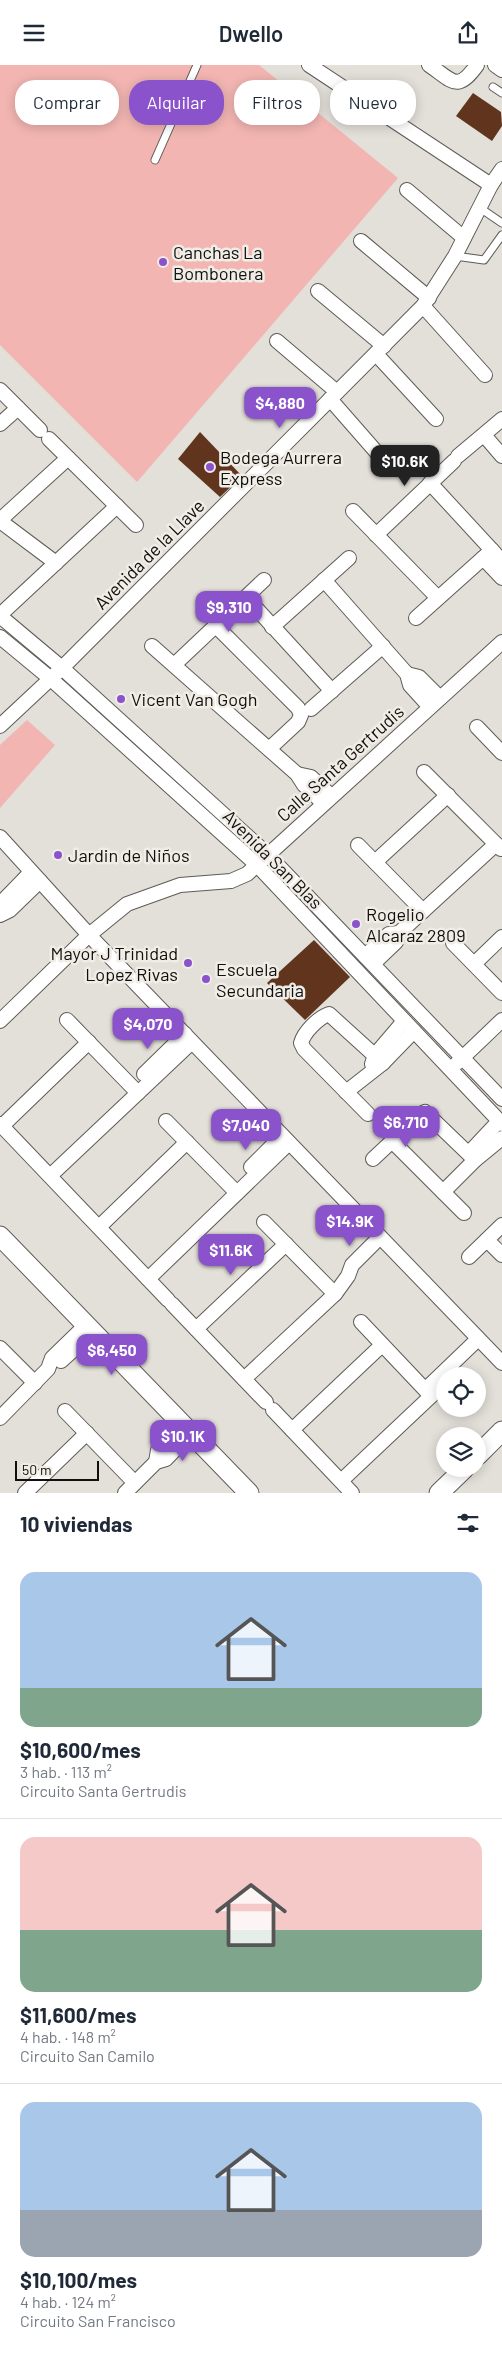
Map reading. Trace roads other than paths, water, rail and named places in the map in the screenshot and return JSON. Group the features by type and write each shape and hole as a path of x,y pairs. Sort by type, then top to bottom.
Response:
{"street":[{"path":"309,65 491,185"},
{"path":"429,65 455,82 461,83 466,80 477,65"},
{"path":"496,65 502,70"},
{"name":"Avenida de la Llave","path":"0,726 51,679 426,302 455,256 491,185 502,169"},
{"path":"407,190 464,238"},
{"path":"361,241 426,302 485,375"},
{"path":"318,291 380,350 436,419"},
{"path":"277,341 334,396 386,463"},
{"path":"0,390 136,525"},
{"path":"0,424 18,408"},
{"path":"376,535 456,459 502,419"},
{"path":"484,435 502,457"},
{"path":"56,563 0,521 68,458"},
{"path":"430,483 487,554 502,578"},
{"path":"0,615 117,507"},
{"path":"352,511 438,598"},
{"path":"487,554 502,561"},
{"path":"416,618 487,554"},
{"path":"272,627 349,558"},
{"path":"174,665 264,580"},
{"path":"324,580 407,674 419,677 435,703"},
{"path":"254,606 332,691"},
{"name":"Avenida San Blas","path":"0,615 62,668 267,854 502,1099"},
{"path":"216,626 298,707 301,715 298,722 269,749"},
{"name":"Avenida San Blas","path":"0,637 51,679 256,864 501,1123"},
{"name":"Calle Santa Gertrudis","path":"0,1021 89,935 127,904 180,885 231,881 247,874 502,642"},
{"path":"152,646 298,774 311,777 327,800"},
{"path":"311,709 382,646"},
{"path":"477,727 501,748"},
{"path":"369,960 396,942 399,933 422,911 499,847 424,772"},
{"path":"375,862 448,795"},
{"path":"0,837 89,935 502,1363"},
{"path":"358,845 422,911"},
{"path":"1,915 2,902 36,876"},
{"path":"474,964 502,937"},
{"path":"453,943 502,993"},
{"path":"368,1114 304,1049 301,1043 302,1037 323,1016 329,1014 379,1059"},
{"path":"67,1020 135,1089"},
{"path":"454,1073 502,1020"},
{"path":"346,1092 368,1073 404,1021"},
{"path":"379,1059 414,1031"},
{"path":"466,1061 502,1033"},
{"path":"50,1176 188,1038"},
{"path":"88,1042 1,1125 352,1493"},
{"path":"373,1159 425,1112 472,1157"},
{"path":"166,1121 233,1190"},
{"path":"443,1191 501,1123"},
{"path":"472,1157 502,1137"},
{"path":"148,1279 233,1190 286,1139"},
{"path":"392,1141 464,1213"},
{"path":"99,1227 187,1142"},
{"path":"264,1221 335,1293"},
{"path":"469,1257 502,1225"},
{"path":"0,1236 249,1493"},
{"path":"487,1240 502,1255"},
{"path":"244,1379 335,1293 348,1276 352,1265 384,1241"},
{"path":"196,1329 286,1243"},
{"path":"361,1322 428,1393"},
{"path":"0,1418 48,1369 52,1358 89,1328"},
{"path":"460,1367 481,1342"},
{"path":"341,1481 481,1342"},
{"path":"292,1430 382,1345"},
{"path":"0,1348 35,1383"},
{"path":"428,1393 436,1388"},
{"path":"65,1411 135,1483"},
{"path":"125,1493 156,1462 158,1450 187,1429"},
{"path":"486,1447 502,1431"},
{"path":"25,1493 87,1433"},
{"path":"440,1493 456,1477"}],"lane":[{"path":"155,160 197,65"},
{"path":"493,87 502,93"},
{"path":"480,208 502,223"},
{"path":"455,256 484,261 502,235"}],"place":[{"name":"Canchas La Bombonera","path":"163,262"},
{"name":"Bodega Aurrera Express","path":"210,467"},
{"name":"Vicent Van Gogh","path":"121,699"},
{"name":"Jardin de Niños","path":"58,855"},
{"name":"Rogelio Alcaraz 2809","path":"356,924"},
{"name":"Mayor J Trinidad Lopez Rivas","path":"188,963"},
{"name":"Escuela Secundaria","path":"206,979"}]}
